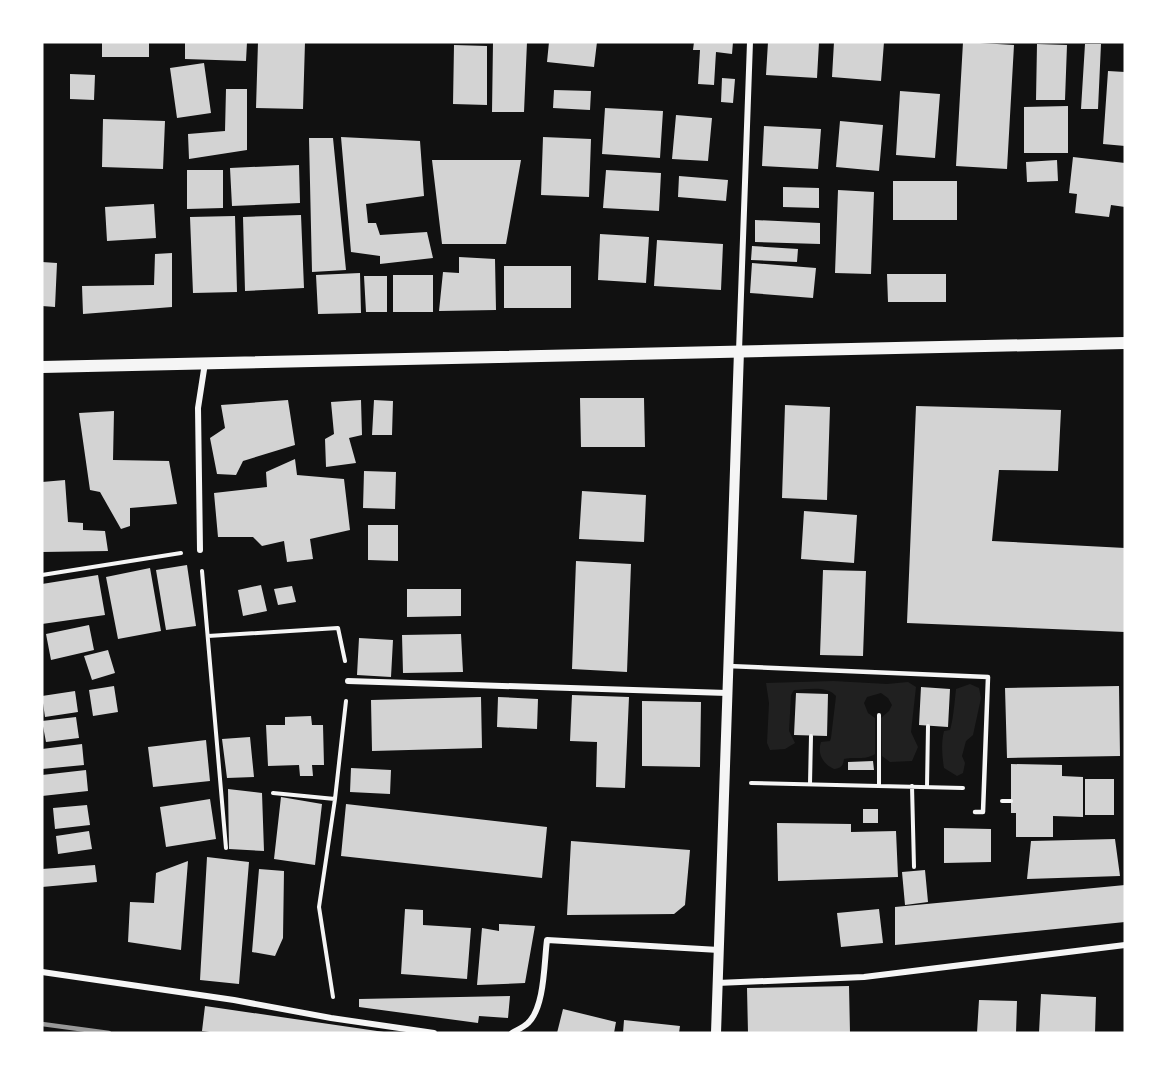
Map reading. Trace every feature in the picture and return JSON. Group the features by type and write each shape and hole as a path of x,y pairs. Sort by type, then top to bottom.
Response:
{"main road":[{"path":"42,367 1125,344"}],"street":[{"path":"716,1033 750,42"},
{"path":"200,550 198,408 205,363"},
{"path":"348,681 727,693"},
{"path":"512,1033 529,1023 535,1014 541,994 547,940 719,950"},
{"path":"717,983 864,977 1125,945"},
{"path":"42,972 234,1000 336,1019 434,1033"}],"lane":[{"path":"728,666 988,677 982,812 975,812"}],"path":[{"path":"42,575 200,550 226,848"},
{"path":"208,636 338,628 348,681 335,799 319,907 336,1019"},
{"path":"879,716 879,786"},
{"path":"927,787 928,726"},
{"path":"810,784 811,736"},
{"path":"751,783 973,788"},
{"path":"912,786 914,867"},
{"path":"273,793 335,799"}],"shaded area":[{"path":"833,681 887,684 908,682 916,687 911,732 918,747 912,761 890,762 882,756 881,718 892,705 881,693 867,697 864,703 868,713 875,718 875,754 863,758 844,759 841,766 834,769 824,761 820,754 820,746 821,742 830,741 831,738 836,696 827,690 816,689 794,690 791,695 789,731 795,743 785,749 770,750 767,743 769,703 766,683"},
{"path":"970,684 979,688 981,698 973,735 966,741 962,756 965,763 963,773 957,776 944,768 943,736 944,731 950,730 956,689"}],"building":[{"path":"102,42 149,42 149,57 102,57"},
{"path":"185,42 247,42 246,61 185,59"},
{"path":"258,42 305,42 303,109 256,108"},
{"path":"493,42 527,42 524,112 492,112"},
{"path":"549,42 597,42 594,67 547,62"},
{"path":"694,42 733,42 732,54 716,52 714,85 698,84 700,50 693,50"},
{"path":"768,42 819,42 817,78 766,75"},
{"path":"834,42 884,42 881,81 832,77"},
{"path":"963,42 1014,45 1007,169 956,166"},
{"path":"1037,44 1067,45 1065,100 1036,100"},
{"path":"1085,44 1101,44 1098,109 1081,109"},
{"path":"454,45 487,46 487,105 453,104"},
{"path":"204,63 211,113 177,118 170,68"},
{"path":"1108,71 1125,72 1125,146 1103,144"},
{"path":"70,74 95,75 94,100 70,99"},
{"path":"722,78 735,79 733,103 721,102"},
{"path":"226,89 247,89 247,150 189,159 188,134 225,131"},
{"path":"554,90 591,91 590,110 553,108"},
{"path":"900,91 940,94 935,158 896,155"},
{"path":"1068,106 1068,153 1024,153 1024,107"},
{"path":"605,108 663,111 660,158 602,154"},
{"path":"676,115 712,118 708,161 672,159"},
{"path":"103,119 165,121 163,169 102,167"},
{"path":"840,121 883,125 879,171 836,167"},
{"path":"764,126 821,129 818,169 762,166"},
{"path":"341,137 420,141 424,196 366,204 368,223 376,223 380,235 427,232 433,258 380,264 380,256 351,252"},
{"path":"543,137 591,139 589,197 541,195"},
{"path":"309,138 333,138 346,270 312,272"},
{"path":"1073,157 1125,163 1125,207 1111,205 1109,217 1075,213 1077,194 1069,193"},
{"path":"432,160 521,160 506,244 442,244"},
{"path":"1057,160 1058,181 1027,182 1026,162"},
{"path":"299,165 300,203 232,206 230,168"},
{"path":"187,170 223,170 223,208 187,209"},
{"path":"606,170 661,173 659,211 603,208"},
{"path":"679,176 728,180 726,201 678,197"},
{"path":"893,181 957,181 957,220 893,220"},
{"path":"783,187 819,188 819,208 783,207"},
{"path":"838,190 874,192 871,274 835,273"},
{"path":"154,204 156,238 107,241 105,207"},
{"path":"301,215 304,288 245,291 243,217"},
{"path":"235,216 237,292 193,293 190,217"},
{"path":"755,220 820,223 820,244 755,242"},
{"path":"600,234 649,237 646,283 598,280"},
{"path":"657,240 723,244 721,290 654,286"},
{"path":"752,246 798,249 797,262 751,260"},
{"path":"172,253 172,307 83,314 82,286 154,285 155,254"},
{"path":"459,257 495,259 496,310 439,311 443,272 459,273"},
{"path":"42,262 57,263 55,307 42,306"},
{"path":"752,263 816,268 813,298 750,293"},
{"path":"504,266 571,266 571,308 504,308"},
{"path":"360,273 361,313 318,314 316,275"},
{"path":"887,274 946,274 946,302 888,302"},
{"path":"393,275 433,275 433,312 393,312"},
{"path":"364,276 387,276 387,312 366,312"},
{"path":"580,398 644,398 645,447 581,447"},
{"path":"288,400 295,445 243,461 236,475 217,474 210,438 225,428 221,405"},
{"path":"361,400 362,435 349,438 356,463 326,467 325,439 334,434 331,402"},
{"path":"374,400 393,401 392,435 372,435"},
{"path":"785,405 830,407 827,500 782,498"},
{"path":"916,406 1061,410 1058,471 999,470 992,541 1125,548 1125,632 907,623"},
{"path":"114,411 113,460 169,461 177,504 130,508 130,526 121,529 100,492 90,490 79,413"},
{"path":"295,459 297,475 344,479 350,530 310,539 313,559 287,562 284,541 262,546 253,537 218,537 214,493 267,487 266,472"},
{"path":"364,471 396,472 395,509 363,508"},
{"path":"65,480 68,522 83,523 83,530 105,531 108,551 42,552 42,482"},
{"path":"582,491 646,495 644,542 579,539"},
{"path":"804,511 857,515 854,563 801,559"},
{"path":"368,525 398,525 398,561 368,560"},
{"path":"576,561 631,564 627,672 572,669"},
{"path":"187,565 196,626 166,630 156,570"},
{"path":"150,568 161,631 118,639 106,577"},
{"path":"823,570 866,571 863,656 820,655"},
{"path":"98,575 105,615 42,624 42,584"},
{"path":"261,585 267,611 243,616 238,590"},
{"path":"292,586 296,602 278,605 274,589"},
{"path":"407,589 461,589 461,616 407,617"},
{"path":"89,625 94,650 51,660 46,634"},
{"path":"461,634 463,672 403,673 402,635"},
{"path":"359,638 393,640 391,677 357,675"},
{"path":"108,650 115,673 92,680 84,656"},
{"path":"114,686 118,712 93,716 89,690"},
{"path":"1119,686 1120,756 1007,758 1005,688"},
{"path":"921,687 950,689 948,727 919,725"},
{"path":"75,691 78,712 45,717 42,696"},
{"path":"796,693 828,694 827,736 794,735"},
{"path":"572,695 629,697 625,788 596,787 597,742 570,741"},
{"path":"481,697 482,748 372,751 371,700"},
{"path":"498,697 538,699 537,729 497,727"},
{"path":"642,701 701,702 700,767 642,766"},
{"path":"311,716 312,725 323,725 324,765 312,765 313,776 300,776 299,765 268,766 266,725 285,725 285,717"},
{"path":"76,717 79,738 46,742 42,721"},
{"path":"250,737 254,777 227,778 222,739"},
{"path":"206,740 210,781 153,787 148,747"},
{"path":"82,744 84,765 42,769 42,749"},
{"path":"873,761 874,770 848,770 848,762"},
{"path":"1011,764 1062,765 1062,776 1083,777 1083,817 1053,816 1053,837 1016,837 1016,813 1011,813"},
{"path":"351,768 391,770 390,794 350,792"},
{"path":"86,770 88,791 42,796 42,775"},
{"path":"1085,779 1114,779 1114,815 1085,815"},
{"path":"228,789 262,793 264,851 229,849"},
{"path":"281,797 322,804 315,865 274,859"},
{"path":"210,799 216,839 166,847 160,807"},
{"path":"346,804 547,827 542,878 341,856"},
{"path":"87,805 90,825 55,829 53,808"},
{"path":"863,809 878,809 878,823 863,823"},
{"path":"777,823 851,824 851,832 896,831 898,877 778,881"},
{"path":"944,828 991,829 991,862 944,863"},
{"path":"89,831 92,849 58,854 56,836"},
{"path":"1115,839 1120,876 1027,879 1031,841"},
{"path":"571,841 690,850 685,905 674,914 567,915"},
{"path":"207,857 249,862 239,984 200,980"},
{"path":"188,861 181,950 128,942 130,902 154,903 156,873"},
{"path":"95,865 97,882 42,887 42,869"},
{"path":"259,869 284,871 283,938 275,956 252,952"},
{"path":"925,870 928,902 905,905 902,872"},
{"path":"1125,885 1125,922 895,945 895,907"},
{"path":"405,909 423,910 423,925 471,928 467,979 401,974"},
{"path":"879,909 883,943 841,947 837,913"},
{"path":"499,924 535,926 525,983 477,985 482,928 499,931"},
{"path":"849,986 850,1033 748,1033 747,988"},
{"path":"1041,994 1096,997 1095,1033 1039,1033"},
{"path":"510,996 508,1018 479,1016 478,1023 359,1007 359,999"},
{"path":"979,1000 1017,1001 1016,1033 977,1033"},
{"path":"205,1006 384,1033 217,1033 202,1031"},
{"path":"563,1009 616,1022 614,1033 557,1033"},
{"path":"624,1020 680,1026 679,1033 623,1033"}],"railway":[{"path":"42,1024 109,1033"}]}
